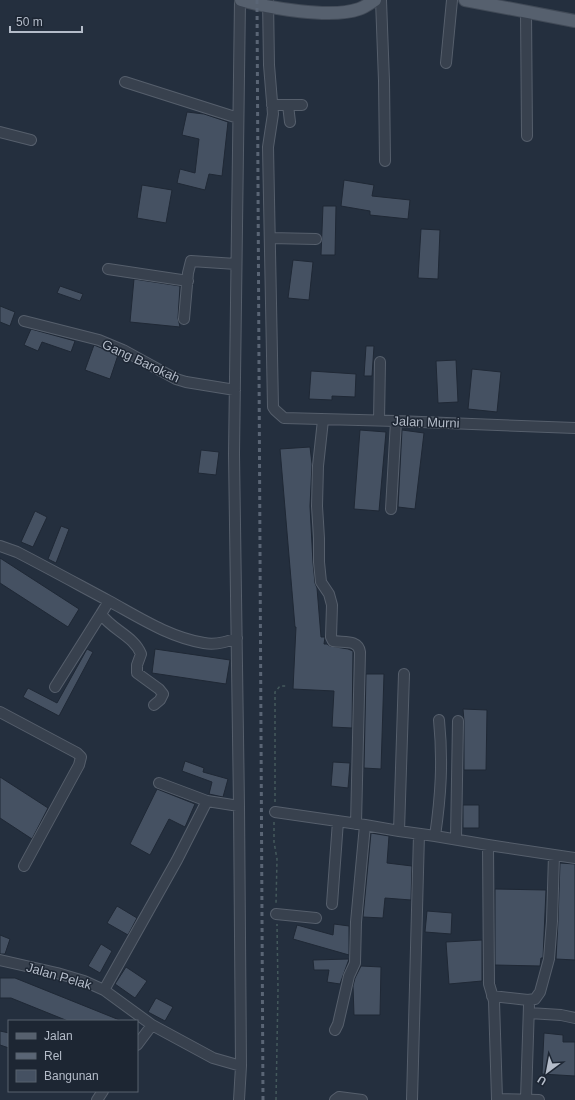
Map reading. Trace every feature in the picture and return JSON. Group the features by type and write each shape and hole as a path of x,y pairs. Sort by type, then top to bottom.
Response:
{"main road":[{"path":"240,0 268,3 290,10 331,12 360,9 375,0"},
{"path":"465,0 496,3 575,21"}],"street":[{"path":"240,0 234,454 239,806 240,1100"},
{"path":"381,0 385,161"},
{"path":"446,63 452,0"},
{"path":"268,3 269,65 280,105 290,122"},
{"path":"526,11 527,136"},
{"path":"125,82 238,118"},
{"path":"280,105 302,105"},
{"path":"280,105 268,138 277,239 316,239"},
{"path":"0,132 31,140"},
{"name":"Jalan Murni","path":"277,239 273,407 278,414 284,418 323,420 396,420 575,428"},
{"path":"184,319 188,273 192,261 236,264"},
{"path":"108,269 188,280"},
{"name":"Gang Barokah","path":"24,321 99,340 123,350 176,379 236,390"},
{"path":"379,420 380,362"},
{"path":"323,420 318,466 317,506 319,573 321,582 329,594 332,605 331,637 333,640 356,644 360,647 360,824 355,963 349,976 338,1024 334,1030"},
{"path":"391,508 396,420"},
{"path":"0,546 17,552 146,622 181,637 206,644 219,643 237,638"},
{"path":"55,687 109,601"},
{"path":"102,614 108,623 140,650 141,654 137,665 137,672 163,694 160,700 154,705"},
{"path":"399,831 404,674"},
{"path":"0,712 77,753 81,757 79,765 24,866"},
{"path":"435,836 441,781 442,752 439,720"},
{"path":"456,840 458,721"},
{"path":"159,783 207,801 239,806"},
{"path":"104,990 177,860 207,801"},
{"path":"275,812 575,858"},
{"path":"332,904 338,821"},
{"path":"412,1100 419,834"},
{"path":"488,845 489,984 492,996 494,1018 497,1099 539,1100"},
{"path":"492,996 528,1000 534,999 540,992 549,959 554,855"},
{"path":"281,915 316,918"},
{"name":"Jalan Pelak","path":"0,960 57,973 84,981 104,990 152,1025 213,1058 241,1066"},
{"path":"526,1099 529,1013 528,1000"},
{"path":"529,1013 561,1015 575,1018"},
{"path":"138,1044 152,1025"},
{"path":"335,1100 339,1097 362,1100"}],"path":[{"path":"276,1100 281,915 274,842 276,781 275,692 280,686 286,686"}],"building":[{"path":"187,112 204,114 228,122 222,176 209,174 205,190 177,183 180,169 195,173 199,139 182,135"},
{"path":"344,180 374,185 372,196 410,200 408,219 370,215 370,211 341,206"},
{"path":"142,185 172,190 166,223 137,218"},
{"path":"323,206 336,206 335,255 321,255"},
{"path":"421,229 440,230 438,279 418,278"},
{"path":"293,260 313,262 309,300 288,298"},
{"path":"134,279 180,286 178,318 180,327 130,322"},
{"path":"60,286 83,294 80,301 57,293"},
{"path":"0,306 15,312 10,326 0,322"},
{"path":"31,329 75,341 71,352 42,342 38,351 24,345"},
{"path":"94,345 118,355 110,379 85,370"},
{"path":"366,346 374,346 372,376 364,376"},
{"path":"456,360 458,402 438,403 436,361"},
{"path":"472,369 501,372 497,412 468,409"},
{"path":"311,371 356,374 355,397 332,396 332,400 309,399"},
{"path":"360,430 386,432 379,511 354,509"},
{"path":"402,430 424,433 415,509 398,507"},
{"path":"310,447 312,464 310,506 313,563 317,588 321,637 325,637 324,644 353,651 352,728 332,727 334,691 293,689 296,627 280,449"},
{"path":"201,450 219,452 216,475 198,473"},
{"path":"35,511 47,517 33,547 21,542"},
{"path":"61,526 69,529 56,563 48,559"},
{"path":"0,558 79,609 68,627 0,583"},
{"path":"87,649 93,652 59,716 23,697 28,688 57,703"},
{"path":"155,649 230,660 226,684 152,673"},
{"path":"366,674 384,674 381,769 364,768"},
{"path":"463,709 487,710 486,770 464,770"},
{"path":"185,761 204,768 203,772 228,779 223,797 209,794 212,782 182,771"},
{"path":"333,762 350,763 348,788 331,786"},
{"path":"0,777 48,808 32,839 0,818"},
{"path":"157,789 195,804 185,827 169,819 150,855 130,844"},
{"path":"463,805 479,805 479,828 463,828"},
{"path":"371,833 389,836 387,863 412,866 411,900 385,898 383,918 363,917"},
{"path":"560,863 575,864 575,960 556,959"},
{"path":"495,889 546,890 543,958 541,958 540,966 495,965"},
{"path":"117,906 137,918 128,935 107,923"},
{"path":"427,911 452,913 451,934 425,932"},
{"path":"334,924 349,926 349,955 293,939 297,925 333,935"},
{"path":"0,935 10,939 5,954 0,954"},
{"path":"482,940 482,981 449,984 446,942"},
{"path":"101,944 112,951 100,973 88,966"},
{"path":"349,959 340,984 327,982 329,970 314,970 313,960"},
{"path":"361,966 381,967 380,1015 354,1015 353,986"},
{"path":"126,967 147,981 135,998 115,984"},
{"path":"0,978 15,978 120,1020 66,1020 11,998 0,998"},
{"path":"156,998 173,1007 165,1021 148,1012"},
{"path":"0,1031 8,1033 8,1048 0,1045"},
{"path":"544,1033 563,1035 563,1042 575,1042 575,1076 542,1074"}],"railway":[{"path":"257,0 263,1100"}]}
